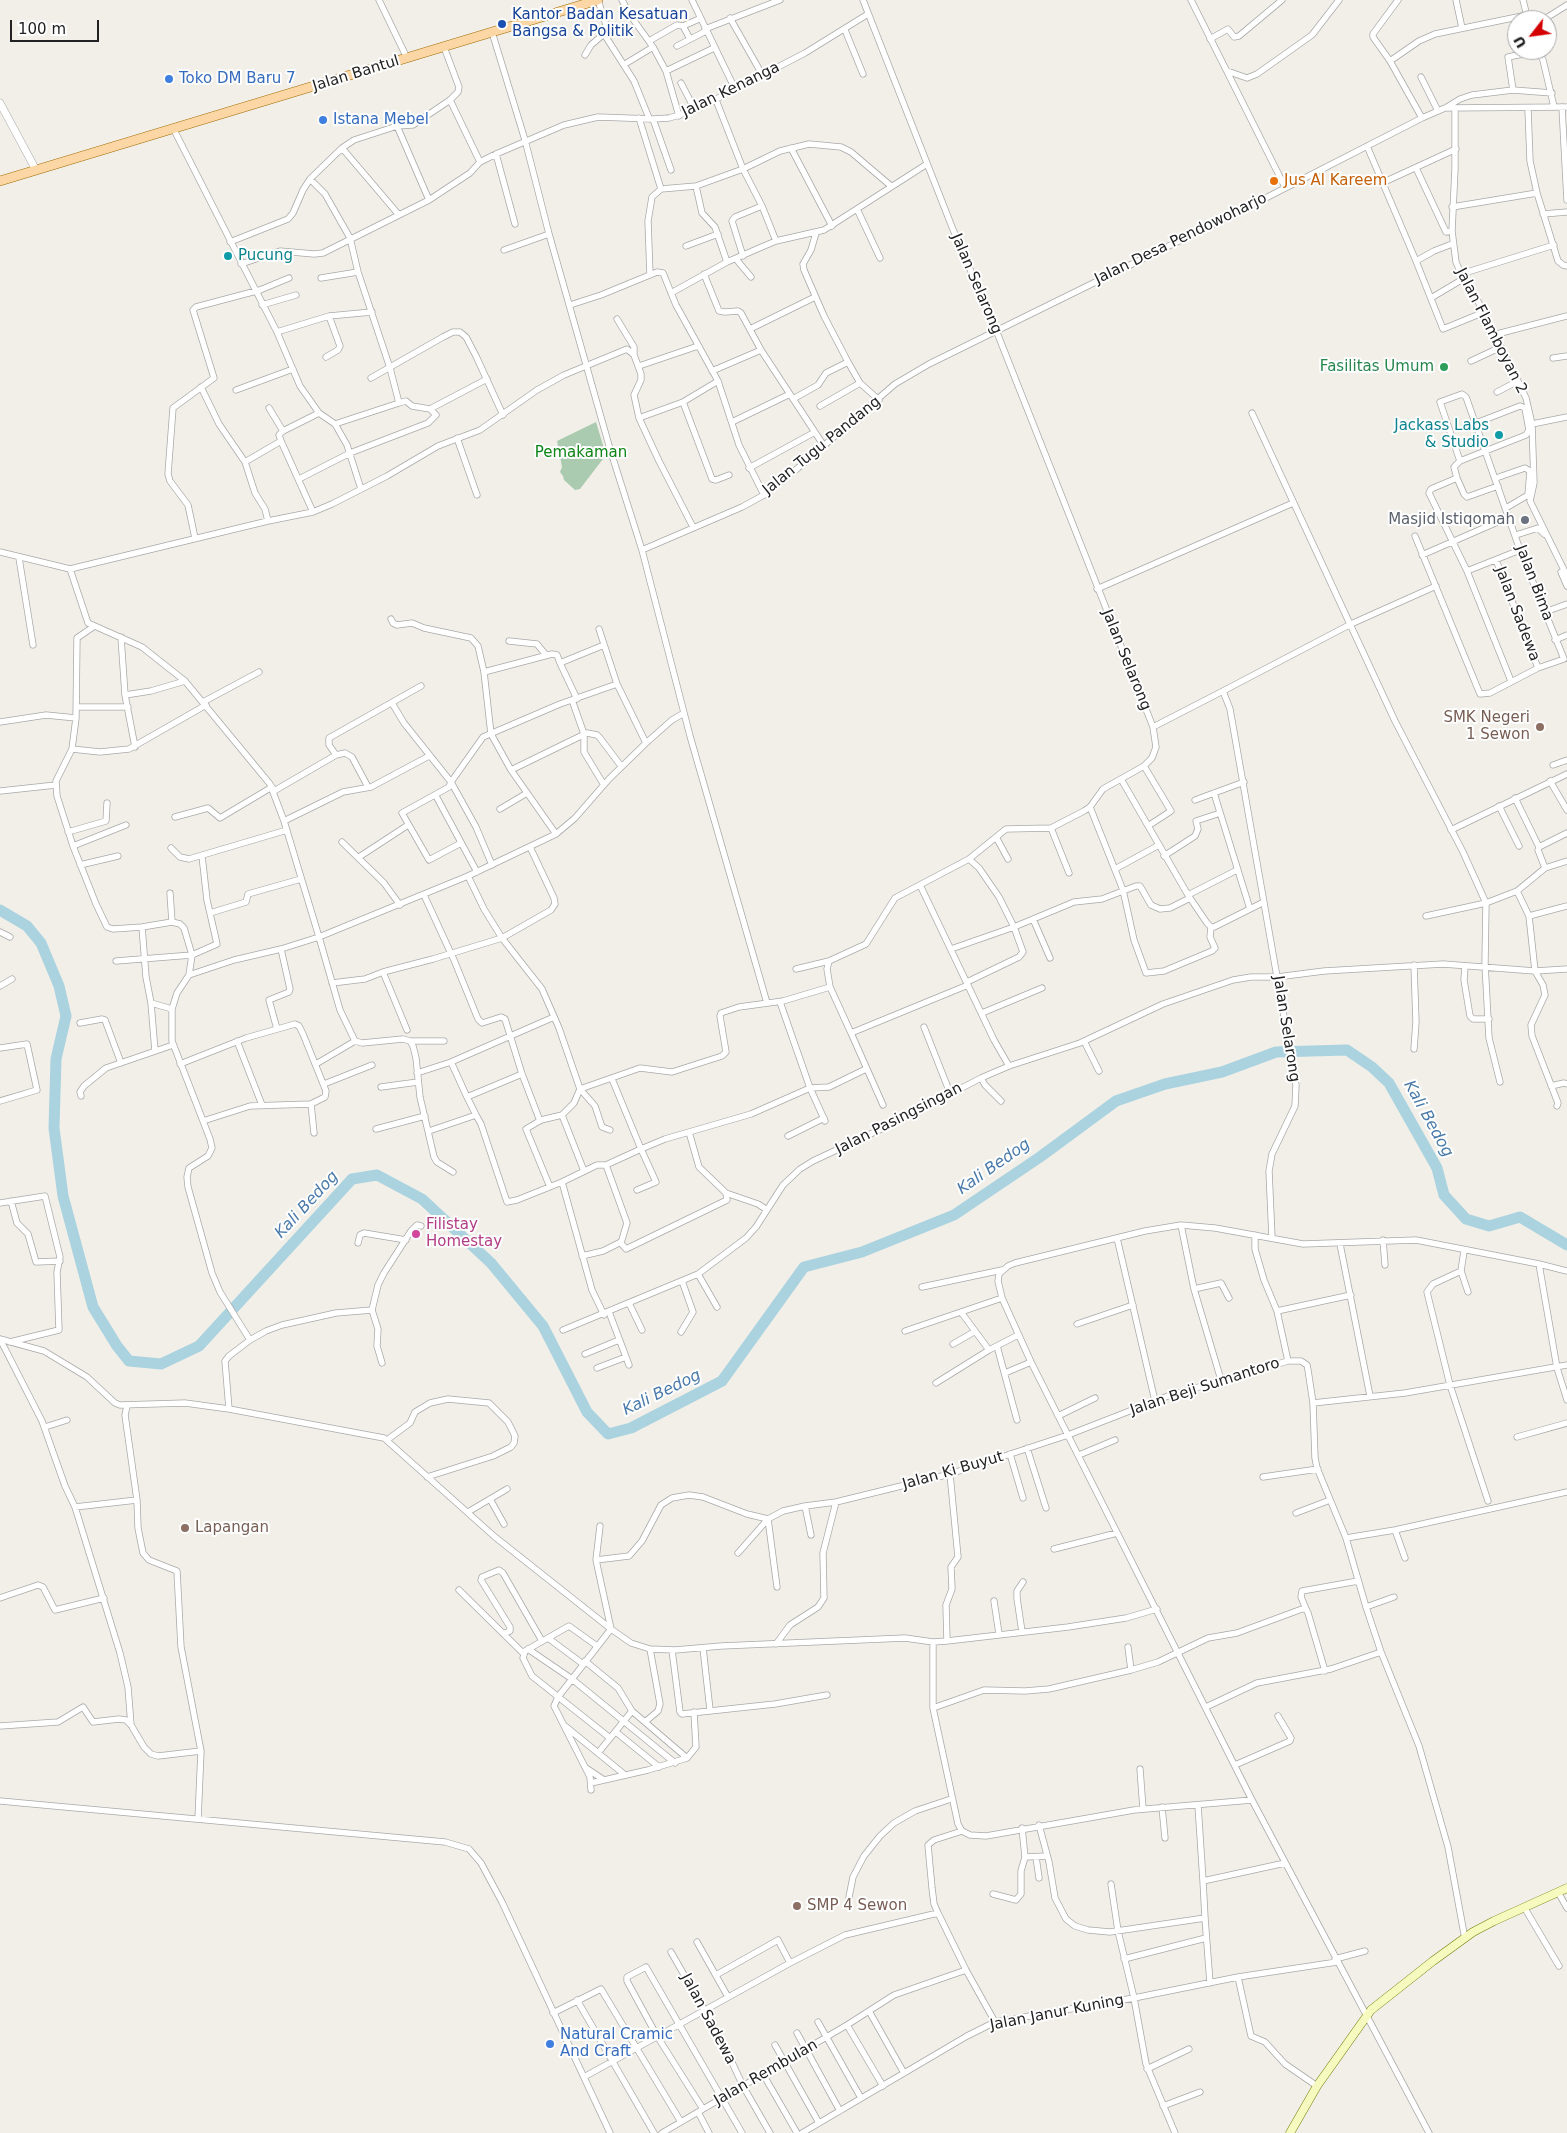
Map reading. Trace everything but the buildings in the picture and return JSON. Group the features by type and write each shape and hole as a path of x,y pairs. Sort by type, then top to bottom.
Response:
{"main road":[{"name":"Jalan Bantul","path":"0,181 444,47 493,35 598,0"},
{"path":"1290,2133 1317,2086 1366,2016 1402,1985 1465,1939 1494,1921 1567,1888"}],"street":[{"path":"379,0 407,58"},
{"path":"586,55 591,45 604,34 607,28 598,0"},
{"path":"622,0 630,16 653,47 666,71 679,116"},
{"path":"692,0 699,19 735,89"},
{"path":"677,46 730,18 780,0"},
{"name":"Jalan Selarong","path":"863,0 1153,727 1223,691 1230,709 1276,962 1296,1085 1296,1100 1274,1148 1270,1171 1272,1238"},
{"path":"1191,0 1285,187"},
{"path":"1210,39 1228,29 1234,37 1238,37 1282,0"},
{"path":"1227,71 1248,78 1257,74 1312,35 1339,0"},
{"path":"1398,0 1373,34 1422,118"},
{"path":"1456,0 1462,28"},
{"name":"Jalan Kenanga","path":"242,264 280,251 319,254 429,200 470,173 480,162 525,140 579,120 598,117 651,119 679,116 695,110 764,76 845,30 868,14"},
{"path":"730,18 764,76"},
{"path":"649,41 677,25 683,26 699,19"},
{"path":"1390,61 1426,37 1462,28 1507,21"},
{"path":"683,26 690,39"},
{"path":"845,30 864,74"},
{"path":"604,34 634,80 671,170"},
{"path":"493,35 525,140 549,234 610,449 642,550 684,713 767,1003"},
{"path":"230,242 288,219 310,179 342,148 366,135 397,126 413,125 450,100 458,92 459,87 444,47"},
{"path":"625,64 653,47"},
{"path":"666,71 714,48"},
{"path":"1508,60 1513,90"},
{"path":"1543,60 1554,107"},
{"path":"1421,77 1438,111"},
{"path":"681,83 695,110"},
{"path":"1445,108 1460,99 1472,95 1513,90 1552,93"},
{"path":"450,100 480,162"},
{"path":"716,100 743,169 762,206 776,241"},
{"path":"0,103 36,170"},
{"name":"Jalan Desa Pendowoharjo","path":"996,330 1445,108 1564,108"},
{"name":"Jalan Flamboyan 2","path":"1455,108 1456,149 1452,207 1452,244 1462,277 1479,303 1484,322 1501,347 1529,406 1532,424 1534,483 1530,501 1566,572"},
{"path":"1564,108 1567,200"},
{"path":"1528,109 1530,154 1537,194 1558,261 1567,266"},
{"path":"639,118 660,189"},
{"path":"397,126 429,200"},
{"path":"174,128 277,332 293,370 310,401 319,412 335,424 347,445 361,489"},
{"path":"650,275 648,221 652,197 660,189 696,186 743,169 780,151 809,144 841,147 851,152 891,186"},
{"path":"1367,146 1444,329 1482,313"},
{"path":"342,148 399,215"},
{"path":"792,148 832,226"},
{"path":"1382,183 1456,149"},
{"path":"496,154 515,224"},
{"path":"671,293 727,262 776,241 816,233 832,226 927,164"},
{"path":"1416,168 1446,232 1452,231"},
{"path":"310,179 331,202 350,238 358,272 390,368 399,403"},
{"path":"696,186 702,213 718,234 727,262"},
{"path":"1452,207 1537,194"},
{"path":"743,256 732,221 735,217 762,206"},
{"path":"857,209 880,258"},
{"path":"1543,214 1567,212"},
{"path":"816,233 803,267 815,297 848,362 860,383 878,400"},
{"path":"504,250 549,234"},
{"path":"686,246 718,234"},
{"path":"1416,261 1452,244"},
{"path":"1431,298 1462,277 1554,245"},
{"path":"736,259 751,277"},
{"path":"321,278 358,272"},
{"path":"570,305 601,295 650,275 660,272 664,273 671,293 718,381 739,445 764,495"},
{"path":"704,274 719,311 738,311 745,318 761,350 824,446"},
{"path":"195,538 188,505 168,477 173,408 213,380 215,376 194,310 196,307 263,288 289,278"},
{"path":"262,305 296,295"},
{"path":"750,329 815,297"},
{"path":"277,332 329,316 372,312"},
{"path":"326,357 338,350 340,346 329,316"},
{"path":"1493,335 1567,316"},
{"path":"617,319 634,348 634,355"},
{"name":"Jalan Tugu Pandang","path":"642,550 742,507 764,495 910,374 996,330"},
{"path":"371,378 443,337 453,332 460,332 466,337 503,415"},
{"path":"639,366 698,346"},
{"path":"1471,361 1501,347"},
{"path":"0,552 70,569 195,538 314,512 361,489 438,446 480,430 537,390 587,365 624,350 629,350 634,355 642,377 634,397 639,418 693,527"},
{"path":"712,371 761,350"},
{"path":"1554,358 1567,356"},
{"path":"732,422 818,386 826,373 848,362"},
{"path":"236,390 293,370"},
{"path":"430,409 487,379"},
{"path":"639,418 683,402 718,381"},
{"path":"1497,392 1518,381"},
{"path":"820,406 860,383"},
{"path":"201,387 220,424 245,462 255,493 265,509 268,521"},
{"name":"Jalan Bima","path":"1460,461 1441,401 1462,394 1466,397 1520,550 1564,659"},
{"path":"299,479 350,453 428,423 436,415 430,409 412,406 406,401 335,424"},
{"path":"683,402 712,479 716,480 729,475"},
{"path":"1476,423 1520,406 1525,408 1528,433 1460,461 1454,470 1456,478 1467,497 1498,486"},
{"path":"269,408 283,431"},
{"path":"314,512 279,435 319,412"},
{"path":"1252,413 1395,721 1486,903 1485,966 1489,1038 1500,1082"},
{"path":"1532,424 1567,416"},
{"path":"749,468 815,432"},
{"path":"457,438 477,495"},
{"path":"245,462 281,441"},
{"path":"1496,478 1525,468 1530,471 1528,495 1506,508"},
{"path":"1456,478 1431,489 1429,493 1467,571 1511,682"},
{"path":"1097,589 1293,503"},
{"path":"1422,555 1452,540 1509,517"},
{"path":"1516,535 1534,528 1541,530 1567,586"},
{"path":"1415,536 1478,692 1485,695 1538,668 1564,659"},
{"path":"1467,571 1520,550"},
{"path":"19,558 33,645"},
{"name":"Jalan Sadewa","path":"1496,560 1538,668"},
{"path":"70,569 87,621 93,627 142,647 185,681 205,703 273,789 320,937 340,1010 355,1041"},
{"path":"1223,691 1351,624 1436,586"},
{"path":"1545,612 1567,604"},
{"path":"391,619 397,626 412,623 424,628 471,638 478,646 484,672 491,734 512,770 556,834"},
{"path":"93,627 77,638 77,707 72,749 56,786 68,832 105,924 113,928 142,927 172,922 182,926 192,955 189,975 178,993 172,1009 173,1045 212,1143 211,1152 208,1156 190,1166 187,1177 201,1238 220,1292 250,1340"},
{"path":"599,629 617,684 646,743"},
{"path":"1555,640 1567,635"},
{"path":"121,637 125,695 135,746"},
{"path":"510,642 537,644 546,655"},
{"path":"560,663 604,645"},
{"path":"484,672 546,655 557,655 575,699 584,734 584,752 604,785"},
{"path":"72,749 112,751 135,746 259,672"},
{"path":"125,695 151,691 185,681"},
{"path":"461,843 429,860 402,816 403,812 450,787 451,782 480,740 575,699 617,684"},
{"path":"336,755 328,746 330,738 421,686"},
{"path":"392,703 404,723 451,782 476,827 492,865"},
{"path":"77,707 128,707"},
{"path":"189,975 234,960 281,950 320,937 468,876 556,834 581,812 621,766 672,720 684,713"},
{"path":"0,722 46,714 76,718"},
{"path":"796,969 829,961 866,944 895,898 969,859 1009,828 1051,828 1090,807 1098,794 1144,766 1152,758 1156,747 1153,727"},
{"path":"512,770 587,733 597,735 621,766"},
{"path":"175,816 208,808 220,818 336,755 345,753 352,757 368,787"},
{"path":"284,821 343,792 368,787 429,756"},
{"path":"1553,765 1567,760"},
{"path":"1144,766 1171,811 1148,826"},
{"path":"1451,830 1567,774"},
{"path":"1121,779 1164,856 1189,897 1211,927"},
{"path":"1195,800 1244,782"},
{"path":"1550,782 1567,810"},
{"path":"0,791 56,786"},
{"path":"500,809 527,793"},
{"path":"1214,793 1250,909"},
{"path":"436,796 477,872"},
{"path":"1515,798 1540,846 1539,856 1545,868"},
{"path":"68,832 106,821 107,803"},
{"path":"1498,806 1519,846"},
{"path":"1090,807 1123,890 1129,922 1146,973 1164,971 1212,951 1215,948 1210,937 1211,927"},
{"path":"1164,856 1195,836 1198,829 1196,821 1220,813"},
{"path":"73,846 126,825"},
{"path":"359,858 408,825"},
{"path":"1051,828 1068,872"},
{"path":"171,848 183,859 188,860 287,830"},
{"path":"1540,846 1567,833"},
{"path":"996,837 1008,859"},
{"path":"342,842 384,883 400,905"},
{"path":"1115,869 1159,845"},
{"path":"332,982 365,980 383,972 502,938 551,910 555,904 530,847"},
{"path":"80,865 118,856"},
{"path":"116,961 192,955 216,944 202,856"},
{"path":"851,1033 968,984 1021,955 1022,949 1014,927 988,879 969,859"},
{"path":"1426,916 1486,903 1517,891 1545,868 1567,861"},
{"path":"951,949 1014,927 1074,902 1102,899 1123,890 1140,886 1152,905 1160,909 1170,908 1237,870"},
{"path":"468,876 484,909 502,938 536,979 554,1017 580,1088 595,1106 602,1127 610,1130"},
{"path":"210,913 246,902 248,894 301,879"},
{"path":"920,885 1006,1062"},
{"path":"1517,891 1529,916 1535,970 1543,985 1544,995 1531,1025 1532,1036 1558,1103 1557,1106"},
{"path":"170,893 172,922"},
{"path":"424,895 478,1019 484,1023 503,1017 508,1026 522,1074 540,1121"},
{"path":"1211,927 1264,902"},
{"path":"1529,916 1567,906"},
{"path":"1033,919 1050,958"},
{"path":"142,927 155,1051"},
{"path":"0,932 10,937"},
{"path":"277,1029 269,1000 288,992 290,989 281,950"},
{"path":"829,961 827,969 830,987 883,1105"},
{"path":"1414,965 1416,1022 1414,1049"},
{"name":"Jalan Pasingsingan","path":"563,1330 698,1274 746,1238 783,1185 800,1169 950,1091 981,1078 1006,1062 1052,1053 1084,1041 1162,1004 1189,994 1241,978 1414,965 1485,966 1535,970 1567,969"},
{"path":"1465,966 1464,980 1470,1016 1473,1019 1489,1019"},
{"path":"383,972 406,1030"},
{"path":"0,986 12,979"},
{"path":"580,1088 612,1079 640,1068 672,1072 684,1070 722,1056 726,1052 721,1013 739,1007 780,1002 830,987"},
{"path":"982,1013 1042,988"},
{"path":"780,1002 810,1088 825,1120 788,1136"},
{"path":"151,1003 172,1009"},
{"path":"418,1073 451,1062 554,1017"},
{"path":"80,1023 100,1019 105,1020 121,1063"},
{"path":"180,1064 237,1041 296,1024 299,1026 324,1084 326,1095 311,1104 262,1105 242,1108 203,1121"},
{"path":"924,1028 950,1091"},
{"path":"316,1064 355,1041 362,1043 403,1039 410,1041 444,1041"},
{"path":"237,1041 262,1105"},
{"path":"410,1041 416,1058 418,1082 436,1161 453,1172"},
{"path":"1084,1041 1098,1071"},
{"path":"0,1048 27,1044 37,1090 0,1100"},
{"path":"81,1096 82,1088 106,1068 173,1045"},
{"path":"451,1062 481,1124 506,1201 509,1202 550,1187 601,1164 606,1166 641,1149 689,1132 750,1114 810,1088 828,1088 866,1069"},
{"path":"324,1084 372,1065"},
{"path":"467,1097 522,1074"},
{"path":"981,1078 985,1085 1001,1101"},
{"path":"612,1079 656,1182 637,1190"},
{"path":"381,1087 418,1082"},
{"path":"1551,1086 1567,1084"},
{"path":"550,1187 526,1130 549,1117 562,1115 574,1102 580,1088"},
{"path":"311,1104 314,1133"},
{"path":"429,1132 476,1114"},
{"path":"562,1115 584,1172"},
{"path":"376,1128 425,1116"},
{"path":"689,1132 701,1170 726,1193 758,1204 766,1209"},
{"path":"582,1256 600,1252 621,1242 627,1223 606,1166"},
{"path":"562,1182 592,1290 619,1340 629,1365"},
{"path":"621,1242 626,1249 676,1226 725,1202 728,1198 726,1193"},
{"path":"0,1204 45,1196 60,1261 57,1272 59,1330 8,1342"},
{"path":"11,1201 17,1223 28,1234 36,1262 60,1261"},
{"path":"382,1363 377,1346 378,1329 372,1310 384,1273 414,1227 417,1225 421,1226"},
{"path":"1181,1225 1194,1289 1220,1380"},
{"path":"922,1287 1002,1270 1015,1263 1117,1238 1181,1225 1195,1225 1303,1244 1416,1240 1567,1271"},
{"path":"358,1243 360,1234 364,1232 406,1240"},
{"path":"1255,1235 1255,1249 1264,1280 1277,1311 1288,1361"},
{"path":"1117,1238 1155,1401"},
{"path":"1383,1240 1385,1265"},
{"path":"1340,1244 1370,1396"},
{"path":"1464,1251 1461,1271 1468,1292"},
{"path":"1539,1264 1557,1368 1567,1400"},
{"path":"1002,1270 998,1281 1002,1298 1031,1362 1252,1800 1429,2133"},
{"path":"1461,1271 1433,1284 1427,1292 1450,1385 1488,1501"},
{"path":"698,1274 717,1307"},
{"path":"681,1332 693,1312 682,1281"},
{"path":"1194,1289 1220,1283 1229,1298"},
{"path":"1277,1311 1351,1295"},
{"path":"905,1331 1002,1298"},
{"path":"629,1303 642,1330"},
{"path":"1077,1324 1133,1305"},
{"path":"229,1408 225,1362 229,1356 250,1340 266,1330 282,1325 336,1313 372,1310"},
{"path":"961,1312 989,1350"},
{"path":"953,1344 974,1332"},
{"path":"936,1383 989,1350 1018,1335"},
{"path":"0,1339 44,1351 87,1377 115,1403 125,1416"},
{"path":"0,1339 45,1427 65,1486 84,1532 126,1679 131,1725"},
{"path":"586,1354 619,1340"},
{"path":"997,1346 1017,1420"},
{"path":"597,1368 626,1357"},
{"name":"Jalan Beji Sumantoro","path":"1068,1434 1155,1401 1220,1380 1295,1360 1306,1365 1314,1403"},
{"path":"1004,1373 1031,1362"},
{"path":"1465,1939 1448,1847 1419,1746 1381,1652 1346,1538 1318,1469 1315,1458 1314,1403 1405,1393 1567,1365"},
{"path":"1058,1416 1095,1398"},
{"path":"387,1440 410,1424 415,1412 430,1404 448,1399 488,1403 502,1414 508,1422 515,1436 511,1447 493,1456 427,1476"},
{"path":"115,1403 127,1406 185,1403 229,1408 379,1436 387,1440 468,1512 611,1629 631,1643 650,1649 672,1650 905,1638 933,1642 947,1641 1068,1628 1126,1618 1157,1609"},
{"path":"127,1406 125,1416 138,1528 144,1556 149,1560 177,1570 181,1647 202,1751 198,1819"},
{"path":"45,1427 67,1420"},
{"path":"1517,1437 1567,1423"},
{"name":"Jalan Ki Buyut","path":"768,1519 783,1511 836,1502 950,1474 1068,1434"},
{"path":"1079,1455 1115,1440"},
{"path":"1027,1448 1046,1508"},
{"path":"1010,1454 1023,1498"},
{"path":"1263,1477 1318,1469"},
{"path":"947,1641 946,1604 951,1592 951,1567 958,1557 950,1474"},
{"path":"468,1512 507,1489"},
{"path":"1346,1538 1395,1530 1567,1492"},
{"path":"596,1560 629,1556 642,1541 661,1505 672,1498 689,1495 703,1497 742,1513 768,1519"},
{"path":"490,1499 504,1524"},
{"path":"75,1507 136,1500"},
{"path":"1296,1513 1330,1500"},
{"path":"776,1644 790,1625 818,1606 824,1598 823,1553 836,1502"},
{"path":"805,1506 811,1535"},
{"path":"738,1553 768,1519"},
{"path":"768,1519 777,1587"},
{"path":"600,1526 596,1560 611,1629"},
{"path":"1395,1530 1404,1558"},
{"path":"1054,1549 1117,1533"},
{"path":"505,1633 510,1632 510,1627 481,1580 482,1577 498,1570 503,1573 542,1641"},
{"path":"1325,1671 1301,1597 1302,1591 1358,1581"},
{"path":"1022,1632 1016,1598 1017,1591 1023,1582"},
{"path":"0,1598 38,1584 43,1587 55,1610 104,1598"},
{"path":"459,1590 526,1651 572,1679 675,1763"},
{"path":"1366,1607 1394,1597"},
{"path":"994,1601 999,1634"},
{"path":"933,1708 984,1690 1025,1691 1049,1689 1131,1670 1179,1653 1208,1638 1237,1633 1306,1609"},
{"path":"526,1651 570,1626 597,1646"},
{"path":"611,1629 558,1696 554,1708 586,1768 591,1787 604,1780 675,1763 687,1758 696,1747 694,1712"},
{"path":"548,1638 618,1688 632,1711 687,1758"},
{"path":"933,1642 933,1708 951,1799 958,1824 962,1831"},
{"path":"1128,1647 1131,1670"},
{"path":"703,1648 710,1710"},
{"path":"645,1722 658,1711 660,1704 650,1649"},
{"path":"672,1650 680,1712 682,1714 775,1704 827,1695"},
{"path":"526,1651 525,1664 532,1676 610,1738"},
{"path":"1206,1707 1257,1683 1325,1671 1381,1652"},
{"path":"0,1726 58,1722 83,1707 93,1722 126,1720 151,1754 158,1756 202,1751"},
{"path":"598,1753 632,1711"},
{"path":"1234,1765 1290,1741 1291,1738 1278,1716"},
{"path":"562,1722 625,1775"},
{"path":"616,1732 659,1767"},
{"path":"586,1768 604,1780"},
{"path":"1140,1770 1143,1809"},
{"path":"849,1897 854,1877 864,1856 880,1836 894,1823 915,1811 951,1799"},
{"path":"995,2022 966,1970 938,1913 932,1888 928,1845 934,1840 962,1831 978,1836 1143,1809 1252,1800"},
{"path":"0,1801 444,1842 469,1849 481,1862 502,1902 610,2133"},
{"path":"1198,1805 1210,1983"},
{"path":"1162,1808 1165,1838"},
{"path":"1039,1825 1055,1898 1071,1924 1088,1930 1118,1931 1205,1918"},
{"path":"994,1894 1016,1900 1019,1898 1022,1885 1020,1871 1025,1857 1022,1828"},
{"path":"1036,1856 1038,1878"},
{"path":"1025,1857 1047,1856"},
{"path":"1203,1881 1285,1863"},
{"path":"1111,1884 1118,1931 1148,2069 1176,2133"},
{"path":"1558,1892 1567,1908"},
{"path":"1524,1907 1559,1966"},
{"path":"584,2077 790,1963 851,1932 938,1913"},
{"path":"1124,1959 1206,1938"},
{"path":"716,1975 778,1940 790,1963"},
{"path":"697,1942 728,1997"},
{"name":"Jalan Janur Kuning","path":"802,2133 966,2036 995,2022 1336,1960 1365,1951"},
{"name":"Jalan Sadewa","path":"671,1952 723,2043 743,2086 770,2133"},
{"path":"709,2133 700,2111 626,1980 647,1967 742,2133"},
{"name":"Jalan Rembulan","path":"662,2133 806,2050 894,1996 966,1970"},
{"path":"1238,1977 1251,2036 1265,2042 1285,2064 1317,2086"},
{"path":"553,2013 600,1988 681,2122"},
{"path":"577,2000 654,2133"},
{"path":"871,2009 904,2073"},
{"path":"818,2022 862,2098"},
{"path":"847,2025 883,2086"},
{"path":"797,2033 840,2111"},
{"path":"775,2045 819,2123"},
{"path":"1148,2069 1189,2049"},
{"path":"763,2074 797,2133"},
{"path":"1163,2106 1200,2092"},
{"path":"673,2127 676,2133"}],"green space":[{"name":"Pemakaman","path":"596,422 606,455 580,489 575,490 564,480 560,472 562,467 557,441"}],"waterway":[{"name":"Kali Bedog","path":"0,910 27,926 41,943 59,986 66,1016 56,1059 54,1128 63,1196 93,1307 117,1346 129,1361 161,1364 199,1346 352,1179 377,1175 422,1199 491,1263 543,1326 587,1412 608,1434 631,1428 722,1381 804,1267 862,1252 954,1215 1040,1157 1116,1101 1165,1084 1222,1072 1276,1052 1347,1050 1372,1067 1389,1083 1437,1168 1444,1195 1466,1219 1489,1226 1520,1217 1567,1245"}],"place":[{"name":"Kantor Badan Kesatuan Bangsa & Politik","path":"502,24"},
{"name":"Toko DM Baru 7","path":"169,79"},
{"name":"Istana Mebel","path":"323,120"},
{"name":"Jus Al Kareem","path":"1274,181"},
{"name":"Pucung","path":"228,256"},
{"name":"Fasilitas Umum","path":"1444,367"},
{"name":"Jackass Labs & Studio","path":"1499,435"},
{"name":"Masjid Istiqomah","path":"1525,520"},
{"name":"SMK Negeri 1 Sewon","path":"1540,727"},
{"name":"Filistay Homestay","path":"416,1234"},
{"name":"Lapangan","path":"185,1528"},
{"name":"SMP 4 Sewon","path":"797,1906"},
{"name":"Natural Cramic And Craft","path":"550,2044"}]}
